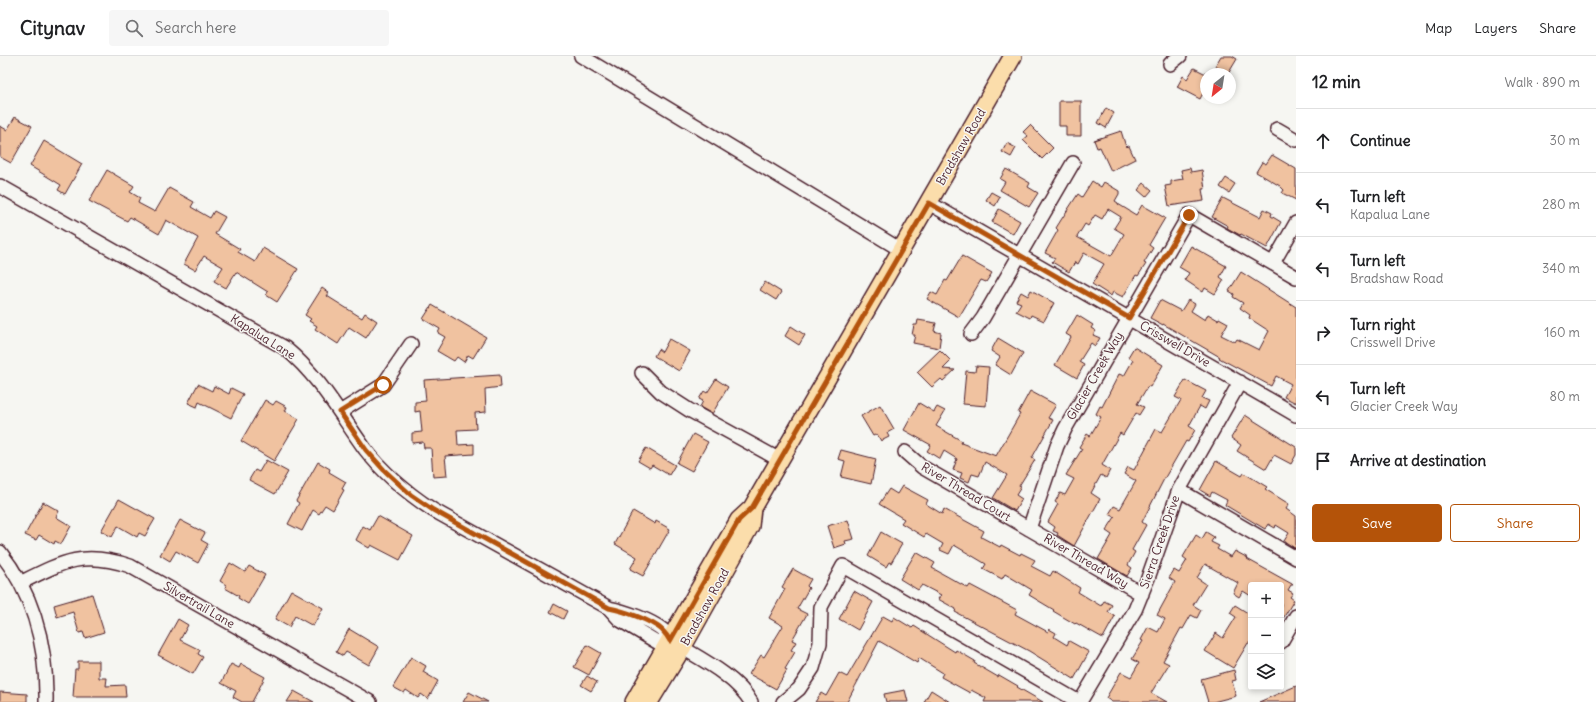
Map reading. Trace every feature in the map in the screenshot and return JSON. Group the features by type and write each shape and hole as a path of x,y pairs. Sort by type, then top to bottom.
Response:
{"main road":[{"name":"Bradshaw Road","path":"650,702 676,644 739,520 752,508 1013,56"},
{"name":"Bradshaw Road","path":"634,702 676,644"}],"street":[{"path":"581,56 901,250"},
{"path":"1277,129 1296,140"},
{"path":"971,334 983,318 1073,163"},
{"name":"Kapalua Lane","path":"0,186 286,348 315,377 366,450 384,470 411,495 433,510 609,608 620,620 657,642 676,644"},
{"name":"Crisswell Drive","path":"929,203 1296,415"},
{"name":"Glacier Creek Way","path":"1029,529 1064,429 1189,215 1296,277"},
{"path":"1272,263 1296,223"},
{"path":"340,412 383,385 411,344"},
{"path":"642,374 662,392 689,410 780,460"},
{"name":"Sierra Creek Drive","path":"1080,702 1131,616 1142,594 1179,490 1240,382"},
{"name":"River Thread Court","path":"905,452 922,467 1029,529"},
{"path":"1179,490 1296,558"},
{"name":"River Thread Way","path":"1029,529 1142,594"},
{"path":"0,552 20,583 34,616 40,635 46,674 46,702"},
{"name":"Silvertrail Lane","path":"20,583 67,561 83,558 99,558 130,566 370,702"},
{"path":"783,702 799,689 813,668 820,643 821,607 843,566 1080,702"},
{"path":"1284,637 1296,616"},
{"path":"676,644 720,671 746,694 751,702"}],"building":[{"path":"1221,56 1232,56 1237,59 1232,68 1218,68 1215,66"},
{"path":"1194,68 1200,71 1200,99 1177,87 1183,76 1187,79"},
{"path":"1059,101 1081,101 1081,136 1066,136 1066,126 1059,126"},
{"path":"1106,108 1114,113 1106,128 1098,123"},
{"path":"15,117 32,126 11,163 0,157 0,126 7,130"},
{"path":"1030,125 1053,148 1042,159 1023,140 1028,136 1023,132"},
{"path":"1121,131 1126,147 1129,146 1135,159 1111,171 1100,147 1097,148 1094,140"},
{"path":"44,141 82,164 65,194 58,190 61,185 30,166"},
{"path":"1007,143 1016,148 1011,157 1002,152"},
{"path":"1272,155 1296,169 1296,200 1282,193 1284,190 1280,186 1256,172 1262,162 1266,164"},
{"path":"1190,168 1191,172 1202,170 1205,189 1202,189 1204,201 1169,206 1165,186 1171,185 1171,181 1183,179 1181,170"},
{"path":"1006,169 1030,183 1028,187 1038,193 1029,207 1000,190 1005,182 1000,179"},
{"path":"107,170 134,186 130,192 140,198 138,203 155,212 169,188 194,202 191,207 210,218 214,211 225,217 215,234 240,249 238,252 255,262 263,248 298,269 277,302 266,295 268,292 236,272 226,288 214,281 223,267 204,256 195,270 184,264 198,238 166,220 159,234 130,217 127,221 89,201"},
{"path":"1226,178 1235,184 1229,193 1220,187"},
{"path":"1092,181 1101,187 1104,182 1119,191 1115,201 1136,215 1142,205 1165,218 1149,245 1153,248 1144,263 1146,264 1138,276 1136,275 1123,297 1113,292 1111,296 1092,284 1104,264 1084,253 1078,264 1075,262 1069,272 1052,262 1055,258 1045,253 1058,230 1056,228 1078,194 1082,197","holes":["1108,209 1121,217 1114,228 1124,234 1111,256 1077,237 1085,224 1088,226 1095,215 1102,219"]},
{"path":"1144,183 1152,190 1146,197 1138,190"},
{"path":"991,192 1000,197 995,206 986,200"},
{"path":"1223,198 1260,217 1264,209 1272,213 1271,216 1281,222 1267,248 1227,228 1228,226 1212,217"},
{"path":"999,209 1020,221 1013,234 992,222"},
{"path":"1191,246 1226,266 1220,277 1224,280 1215,294 1205,288 1203,292 1185,280 1189,273 1179,267"},
{"path":"962,256 992,273 986,282 981,280 959,317 927,299 931,292 937,295 945,280 947,281"},
{"path":"1241,272 1296,307 1296,403 1284,397 1291,384 1276,376 1271,386 1150,318 1160,300 1181,311 1188,300 1195,304 1191,311 1205,320 1208,314 1218,320 1219,318 1228,323 1221,335 1235,342 1237,339 1259,350 1269,331 1249,318 1250,315 1240,308 1243,303 1233,297 1234,294 1229,291"},
{"path":"765,282 781,292 776,300 760,290"},
{"path":"322,288 329,293 327,296 362,318 365,313 377,321 366,338 349,327 338,344 315,329 317,326 309,321 311,319 305,315"},
{"path":"1031,290 1054,303 1044,321 1031,315 1030,318 1016,311 1021,303 1016,301 1021,292 1028,296"},
{"path":"432,305 486,337 473,358 468,355 464,362 457,357 454,361 437,351 445,337 438,333 440,329 423,319"},
{"path":"1077,315 1093,325 1091,328 1096,331 1093,335 1100,338 1095,346 1091,343 1079,362 1084,365 1077,378 1055,365 1071,337 1066,334"},
{"path":"918,320 936,323 934,331 941,333 939,348 913,343 915,335 912,335 914,325 917,325"},
{"path":"791,326 805,335 799,345 785,336"},
{"path":"998,338 1023,353 1011,375 995,365 1000,357 991,351"},
{"path":"669,339 690,351 679,371 654,356 658,349 662,352"},
{"path":"1134,347 1163,365 1150,387 1148,386 1137,404 1144,407 1139,415 1136,413 1123,435 1120,433 1102,465 1110,470 1106,478 1101,475 1091,493 1100,499 1074,546 1057,535 1058,533 1053,531 1055,527 1048,522 1058,504 1055,502 1060,493 1065,495 1074,479 1066,475 1082,449 1079,447 1087,434 1090,436 1101,417 1096,414 1100,406 1102,407 1119,374 1124,376 1133,360 1128,357"},
{"path":"940,350 951,361 943,369 955,370 943,381 941,379 932,387 917,372"},
{"path":"976,366 989,367 986,406 963,404 966,371 975,372"},
{"path":"500,375 501,387 485,389 486,412 475,413 476,429 457,430 458,445 474,444 474,454 445,456 447,476 433,477 431,448 424,448 423,442 412,443 412,433 422,432 420,411 415,412 415,402 426,401 424,380"},
{"path":"716,379 728,387 712,414 700,407 703,401 699,399 704,391 707,393"},
{"path":"1185,380 1206,391 1202,398 1209,401 1205,409 1200,406 1189,426 1195,430 1188,442 1186,441 1142,522 1146,525 1132,550 1135,552 1128,565 1132,568 1127,576 1098,559 1112,535 1106,531 1115,517 1109,514 1114,506 1120,509 1136,481 1124,474 1128,467 1134,470 1156,429 1162,432 1181,400 1175,397"},
{"path":"198,384 212,391 214,386 229,394 231,388 243,394 231,418 199,402 197,407 188,403"},
{"path":"1030,391 1056,405 1048,418 1053,420 1032,458 1035,460 1019,486 1021,487 1016,495 1022,499 1015,511 993,498 1007,475 985,462 979,476 972,474 969,482 960,478 962,473 953,470 957,459 944,451 940,459 927,451 931,445 904,430 919,403 934,412 937,407 945,411 936,426 962,441 961,443 996,456 1020,414 1018,413"},
{"path":"265,400 273,405 276,401 287,407 285,411 299,419 274,461 241,441"},
{"path":"880,405 894,429 887,433 889,437 881,441 877,434 873,436 861,416"},
{"path":"1245,415 1296,447 1296,455 1291,464 1274,455 1266,469 1237,451 1241,445 1231,438"},
{"path":"693,434 708,442 692,471 677,463"},
{"path":"646,448 675,465 669,475 652,465 650,468 638,461"},
{"path":"841,450 876,459 871,484 841,477 845,461 838,459"},
{"path":"266,460 288,472 275,494 249,480 255,470 259,472"},
{"path":"1216,461 1242,476 1244,473 1267,487 1265,489 1289,504 1286,509 1296,516 1296,549 1284,541 1289,533 1276,525 1275,528 1268,524 1265,529 1225,505 1227,500 1212,492 1210,496 1200,490"},
{"path":"318,462 330,469 329,472 346,482 342,489 344,490 333,510 325,505 319,514 313,510 302,531 288,524 299,503 296,501"},
{"path":"902,486 928,500 926,504 942,514 944,509 984,531 981,537 1000,547 1001,545 1020,555 1021,553 1035,560 1031,566 1050,576 1053,571 1080,588 1078,592 1101,606 1104,601 1112,605 1108,612 1115,616 1103,638 1053,611 1054,610 1029,595 1032,590 1005,574 1002,579 983,569 986,564 954,545 949,554 940,550 943,544 926,534 924,537 901,523 904,519 879,504 889,489 897,494"},
{"path":"119,499 155,519 145,536 139,533 137,537 118,526 112,537 101,531"},
{"path":"43,502 59,511 56,517 71,526 61,544 55,541 54,544 39,535 36,540 25,535"},
{"path":"633,511 655,524 656,521 670,529 643,576 630,569 637,557 615,544"},
{"path":"378,516 413,536 400,560 371,545 369,548 356,540 363,526 370,530"},
{"path":"180,520 205,533 201,540 208,544 198,563 176,551 170,561 160,555"},
{"path":"848,520 854,539 845,541 846,544 834,548 827,526"},
{"path":"881,532 902,544 891,563 889,562 886,567 868,556"},
{"path":"1206,532 1214,537 1211,542 1219,546 1217,549 1231,557 1235,551 1292,584 1293,585 1291,585 1288,590 1293,593 1290,597 1294,600 1284,617 1284,582 1248,582 1248,594 1243,591 1239,597 1233,593 1238,583 1205,564 1197,578 1206,584 1193,605 1201,610 1197,618 1191,615 1183,629 1181,628 1163,661 1169,664 1151,693 1167,702 1112,702 1106,698 1121,672 1131,677 1139,663 1132,659 1143,641 1141,640 1148,627 1158,632 1165,619 1157,615 1175,582 1169,578 1174,570 1179,573 1187,560 1183,557 1196,535 1202,539"},
{"path":"916,552 935,563 932,568 968,588 970,585 1017,610 1015,614 1048,632 1049,629 1056,633 1054,637 1067,645 1069,641 1089,652 1074,679 1029,651 955,612 956,609 938,599 941,595 922,585 918,590 900,579"},
{"path":"230,563 245,572 249,566 265,575 248,604 238,598 239,596 225,588 226,585 220,581"},
{"path":"793,569 811,579 807,586 809,588 797,609 807,614 792,640 796,642 791,650 795,652 776,689 749,674 761,655 764,657 783,626 769,618 785,589 782,587"},
{"path":"291,590 323,608 313,626 295,616 289,627 275,619"},
{"path":"854,591 873,602 858,630 839,619"},
{"path":"92,594 104,632 85,638 83,632 79,633 73,612 57,617 54,605"},
{"path":"554,604 567,611 563,619 550,612"},
{"path":"1235,605 1248,613 1248,643 1233,668 1205,651 1216,633 1223,638 1236,617 1230,613"},
{"path":"883,616 892,621 894,617 912,628 914,626 955,652 956,650 975,661 974,663 998,677 999,675 1043,702 984,702 986,698 971,690 970,693 941,677 943,673 919,658 917,663 879,641 847,702 815,702 821,693 826,696 839,673 847,677"},
{"path":"178,619 188,625 180,640 200,650 198,654 203,657 193,674 158,655"},
{"path":"349,629 379,647 369,665 346,652 343,656 336,652"},
{"path":"587,645 601,653 589,675 574,667"},
{"path":"411,657 426,666 423,672 438,681 428,699 421,694 418,698 406,690 404,693 393,687"},
{"path":"78,661 99,661 99,678 107,678 106,686 125,685 126,697 73,697 75,669 78,669"},
{"path":"231,664 239,668 241,664 265,677 252,702 242,702 233,697 236,691 221,683"},
{"path":"1234,670 1236,680 1232,681 1236,696 1208,702 1201,679"},
{"path":"587,676 597,682 591,691 581,685"},
{"path":"1296,686 1296,702 1259,702"},
{"path":"905,690 908,702 886,702 884,694"},
{"path":"931,690 950,702 924,702"},
{"path":"294,691 314,702 287,702"},
{"path":"0,692 27,694 27,702 0,702"},
{"path":"469,692 488,702 463,702"}],"route":[{"path":"383,385 340,412 366,450 397,483 411,495 433,510 609,608 622,610 662,630 670,641 739,520 752,508 929,203 1129,318 1189,215"}]}
